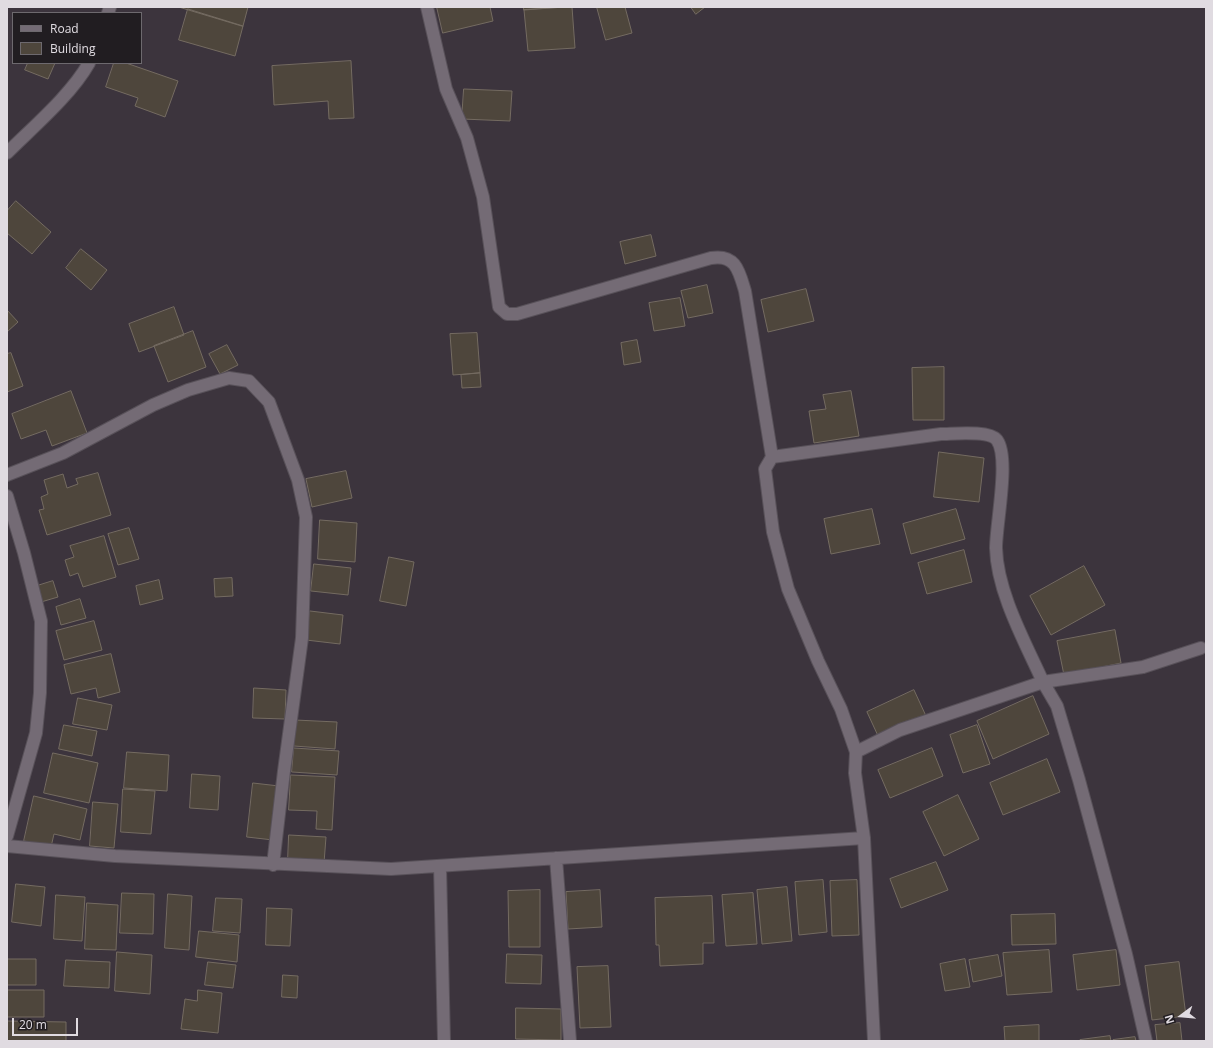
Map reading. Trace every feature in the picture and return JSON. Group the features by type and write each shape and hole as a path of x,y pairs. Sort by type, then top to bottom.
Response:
{"street":[{"path":"427,7 446,89 467,138 483,197 499,307 507,314 517,314 719,256 728,259 736,265 745,291 772,457 765,469 773,532 788,589 818,661 841,709 856,752 855,773 864,838 874,1041"},
{"path":"7,154 68,91 84,72 88,64"},
{"path":"7,475 63,453 153,405 188,390 229,378 248,381 269,402 298,480 306,517 302,638 284,771 274,865"},
{"path":"772,457 941,434 984,434 996,439 1002,452 996,549 1003,586 1043,682 1058,706 1124,946 1146,1041"},
{"path":"7,496 24,553 41,621 41,628 40,693 36,733 7,836"},
{"path":"856,752 900,730 1043,682 1143,667 1201,648"},
{"path":"7,846 116,856 274,865 392,869 864,838"},
{"path":"556,858 570,1041"},
{"path":"440,866 444,1041"}],"building":[{"path":"179,7 248,7 243,26"},
{"path":"437,7 490,7 493,21 443,33"},
{"path":"524,7 564,7 524,10"},
{"path":"572,7 575,48 528,51 524,10"},
{"path":"597,7 625,7 632,33 606,40"},
{"path":"691,7 705,7 696,14"},
{"path":"188,9 243,26 235,56 179,40"},
{"path":"351,61 354,118 329,119 328,101 274,105 272,66"},
{"path":"28,64 55,64 48,79 25,70"},
{"path":"114,64 129,64 178,81 165,117 135,106 138,98 106,87"},
{"path":"464,89 512,91 510,121 462,119"},
{"path":"16,201 51,232 32,254 7,233 7,211"},
{"path":"651,235 656,256 625,264 620,242"},
{"path":"81,249 107,270 91,290 66,268"},
{"path":"707,285 713,313 688,318 681,291"},
{"path":"806,289 814,321 768,332 761,300"},
{"path":"680,298 685,326 654,331 649,303"},
{"path":"174,307 184,335 139,352 129,324"},
{"path":"7,310 18,322 7,332"},
{"path":"193,331 206,367 168,382 154,346"},
{"path":"477,333 480,373 453,375 450,334"},
{"path":"637,340 641,362 624,365 621,343"},
{"path":"227,345 238,365 220,374 209,354"},
{"path":"11,353 23,386 7,392 7,354"},
{"path":"944,367 944,420 913,420 912,368"},
{"path":"480,373 481,387 462,388 461,375"},
{"path":"71,391 87,433 52,446 46,430 21,439 12,414"},
{"path":"851,391 859,436 814,443 809,411 826,409 823,395"},
{"path":"939,452 984,458 979,502 934,497"},
{"path":"346,471 352,498 312,507 306,479"},
{"path":"98,473 111,515 47,535 39,510 44,509 41,497 48,494 44,480 63,474 67,488 78,484 76,479"},
{"path":"872,509 880,544 831,554 824,519"},
{"path":"956,509 965,539 911,554 903,524"},
{"path":"320,520 357,523 355,562 318,559"},
{"path":"129,528 139,559 118,565 108,534"},
{"path":"104,536 116,577 83,587 78,573 70,576 65,560 74,557 70,546"},
{"path":"964,550 972,582 927,594 918,563"},
{"path":"389,557 414,562 406,606 380,601"},
{"path":"314,564 351,568 348,595 311,591"},
{"path":"1084,566 1105,605 1051,635 1030,596"},
{"path":"232,578 233,596 215,597 214,579"},
{"path":"159,580 163,599 140,605 136,586"},
{"path":"53,581 58,597 41,602 37,586"},
{"path":"80,599 86,618 61,625 56,607"},
{"path":"310,611 343,615 340,644 306,640"},
{"path":"94,621 102,650 64,660 56,631"},
{"path":"1115,630 1121,663 1064,675 1057,641"},
{"path":"111,654 120,692 98,698 96,688 71,694 64,665"},
{"path":"254,688 286,690 285,719 253,718"},
{"path":"914,690 926,716 879,738 867,712"},
{"path":"1033,696 1049,734 993,759 977,721"},
{"path":"78,698 112,705 107,730 73,724"},
{"path":"295,720 337,722 335,749 294,746"},
{"path":"64,725 97,731 92,756 59,749"},
{"path":"977,725 990,764 963,773 950,735"},
{"path":"294,748 339,751 337,775 292,772"},
{"path":"932,748 943,776 890,798 878,770"},
{"path":"127,752 169,755 167,791 124,788"},
{"path":"53,753 98,763 89,803 44,793"},
{"path":"1047,759 1060,792 1003,815 990,783"},
{"path":"192,774 220,776 218,810 190,808"},
{"path":"291,775 335,777 332,830 316,829 317,811 289,810"},
{"path":"253,783 279,786 273,840 247,837"},
{"path":"123,789 155,791 151,834 121,832"},
{"path":"958,795 979,839 944,856 923,812"},
{"path":"34,796 87,809 80,840 54,834 51,847 24,841"},
{"path":"93,802 118,804 114,848 90,846"},
{"path":"289,835 326,837 324,863 288,861"},
{"path":"936,862 948,890 901,908 890,879"},
{"path":"823,880 827,932 799,935 795,882"},
{"path":"857,880 859,935 832,936 830,881"},
{"path":"16,884 45,887 41,926 12,922"},
{"path":"787,887 792,941 762,944 757,890"},
{"path":"540,890 540,947 509,947 508,891"},
{"path":"600,890 602,927 568,929 566,892"},
{"path":"122,893 154,894 153,934 120,933"},
{"path":"753,893 757,944 726,946 722,895"},
{"path":"168,894 192,896 189,950 165,948"},
{"path":"56,895 85,897 82,941 54,939"},
{"path":"712,896 714,943 703,943 703,964 660,966 659,945 656,945 655,898"},
{"path":"216,898 242,899 240,933 213,931"},
{"path":"87,903 118,905 116,950 85,949"},
{"path":"267,908 292,909 290,946 266,945"},
{"path":"1055,914 1056,944 1012,945 1011,915"},
{"path":"199,931 239,935 237,962 196,957"},
{"path":"1049,950 1052,992 1007,995 1003,953"},
{"path":"1116,950 1120,985 1077,990 1073,955"},
{"path":"117,952 152,955 150,994 115,991"},
{"path":"507,954 542,955 541,984 506,983"},
{"path":"998,955 1002,976 973,982 969,960"},
{"path":"7,959 36,959 36,985 7,985"},
{"path":"965,959 970,987 945,991 940,964"},
{"path":"66,960 110,962 109,988 64,986"},
{"path":"208,962 236,965 233,988 205,985"},
{"path":"1179,962 1186,1016 1152,1020 1145,966"},
{"path":"608,966 611,1027 580,1028 577,967"},
{"path":"283,975 298,976 297,998 282,997"},
{"path":"7,990 44,990 44,1017 7,1017"},
{"path":"198,990 222,993 218,1033 181,1029 185,999 197,1001"},
{"path":"516,1008 561,1009 561,1040 516,1039"},
{"path":"7,1021 66,1022 66,1041 7,1041"},
{"path":"1180,1023 1182,1041 1157,1041 1155,1025"},
{"path":"1039,1025 1039,1041 1005,1041 1004,1027"},
{"path":"1110,1036 1111,1041 1080,1041 1080,1040"},
{"path":"1135,1037 1136,1041 1113,1041 1113,1040"}]}
